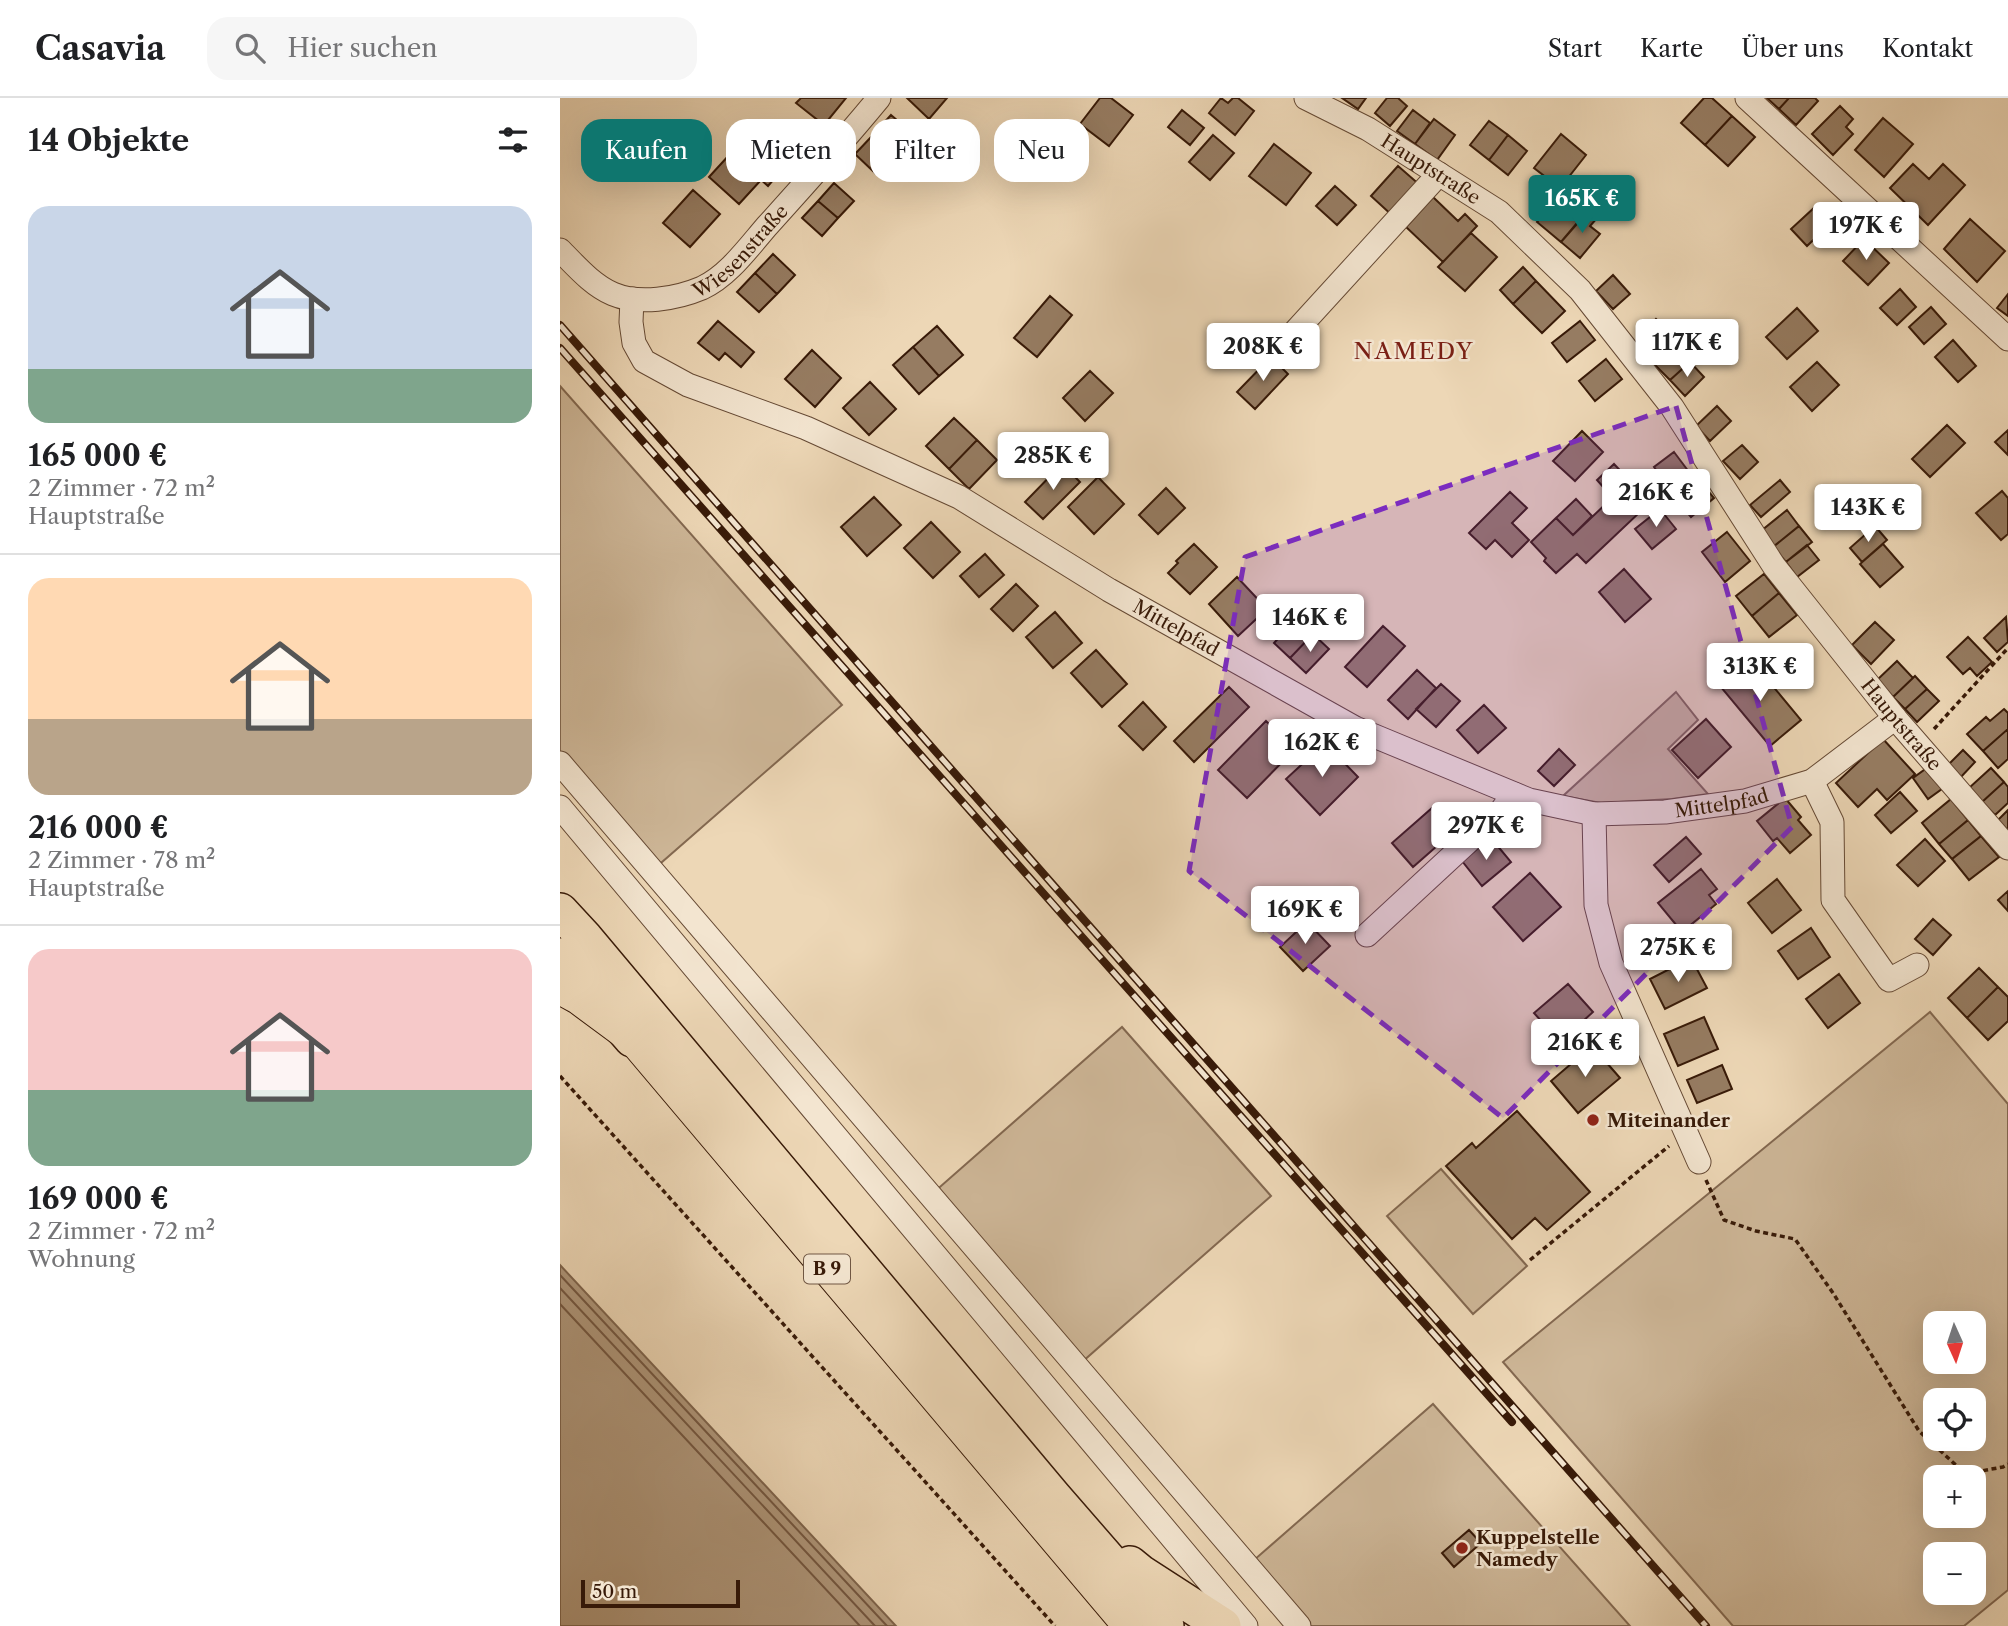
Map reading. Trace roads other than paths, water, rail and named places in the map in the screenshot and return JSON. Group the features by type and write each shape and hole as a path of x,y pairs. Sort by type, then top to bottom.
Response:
{"highway":[{"name":"B 9","path":"560,911 1166,1626"},
{"name":"B 9","path":"560,956 632,1039"},
{"path":"1054,1496 1141,1573 1223,1626"}],"main road":[{"path":"560,989 632,1039"},
{"name":"B 9","path":"632,1039 1128,1626"}],"street":[{"name":"Wiesenstraße","path":"632,299 677,296 703,287 726,272 879,98"},
{"name":"Hauptstraße","path":"1306,98 1368,129 1499,212 1580,290 1672,407 1774,566 1895,718 2008,848"},
{"path":"1747,98 2008,339"},
{"path":"1282,346 1438,174"},
{"path":"560,250 595,284 614,294 632,299"},
{"name":"Mittelpfad","path":"632,299 631,322 635,343 645,361 677,379 806,428 959,497 1109,590 1355,728 1530,800 1594,814 1665,812 1745,802 1812,781 1895,718"},
{"path":"560,763 1299,1626"},
{"path":"1812,781 1832,822 1833,900 1889,980 1917,965"},
{"path":"1367,935 1501,811 1514,794"},
{"path":"560,807 1246,1626"},
{"path":"1594,814 1596,905 1611,963 1699,1162"}],"water":[{"path":"560,1265 896,1626 560,1626"}],"railway":[{"path":"560,325 1706,1626"},
{"path":"560,348 1512,1422"}],"place":[{"name":"Miteinander","path":"1593,1120"},
{"name":"Kuppelstelle Namedy","path":"1462,1548"}],"district":[{"name":"NAMEDY","path":"1414,351"}]}
